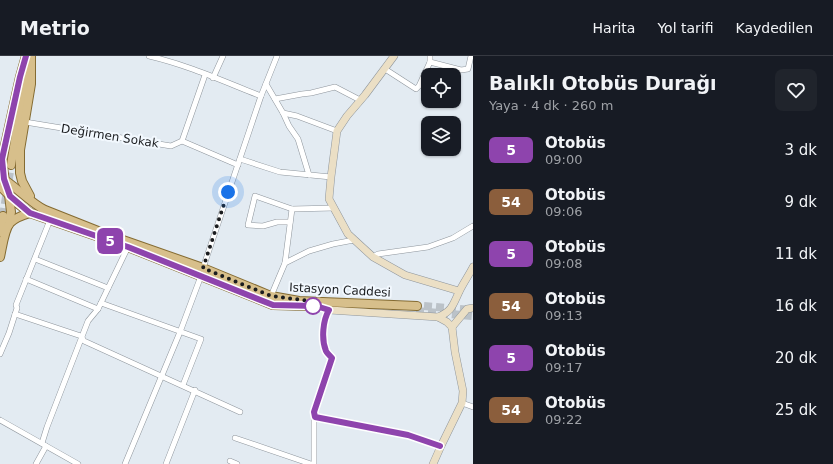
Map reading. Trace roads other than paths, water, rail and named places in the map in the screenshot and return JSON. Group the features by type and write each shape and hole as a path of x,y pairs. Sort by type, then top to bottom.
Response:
{"main road":[{"path":"29,58 31,84 20,150 20,173 22,181 32,201"},
{"path":"29,58 20,77 1,160 1,181 10,196 30,213 128,247 273,305 316,306"},
{"path":"11,165 29,58"},
{"name":"Istasyon Caddesi","path":"1,181 21,191 37,206 70,220 203,268 271,296 299,301 416,309 316,306"},
{"path":"0,257 11,212 10,196"},
{"path":"9,224 18,217 30,213"},
{"path":"0,232 3,216"}],"street":[{"path":"149,56 162,57 261,96"},
{"path":"213,78 223,56"},
{"path":"203,268 261,96 277,56"},
{"path":"394,56 337,131 329,199 348,234 373,257 405,275 460,291"},
{"path":"385,69 416,89 419,86 430,62 430,56"},
{"path":"430,62 461,70 468,69 472,56"},
{"path":"205,74 182,141 239,162 280,172 331,177"},
{"path":"266,84 289,126 298,139 309,175"},
{"path":"275,99 335,87 360,100"},
{"path":"283,113 297,116 337,131"},
{"name":"Değirmen Sokak","path":"25,122 171,146 182,141"},
{"path":"290,222 277,222 263,226 248,225 255,196 292,209 334,208"},
{"path":"271,296 285,263 292,209"},
{"path":"0,354 16,314 16,305 50,220"},
{"path":"373,257 378,254 428,247 453,238 473,226"},
{"path":"285,263 308,251 354,240"},
{"path":"36,464 44,445 47,427 81,336 88,321 98,309 128,247"},
{"path":"35,259 108,288"},
{"path":"438,317 446,313 453,306 473,267"},
{"path":"125,464 180,332 201,276"},
{"path":"26,279 98,309"},
{"path":"101,303 201,339 183,385"},
{"path":"316,306 329,310 438,317 452,327 454,352 463,391 462,403 440,446 433,464"},
{"path":"452,327 467,308 473,308"},
{"path":"314,464 314,412 332,358 326,352 325,342 324,323 329,310"},
{"path":"16,314 81,336 84,340 240,412"},
{"path":"166,464 195,390"},
{"path":"462,403 473,407"},
{"path":"315,417 408,435 440,446"},
{"path":"0,420 78,464"},
{"path":"235,438 311,464"},
{"path":"230,461 237,464"}],"tunnel":[{"path":"3,216 11,165"},
{"path":"424,306 472,310"},
{"path":"416,311 473,316"}]}
